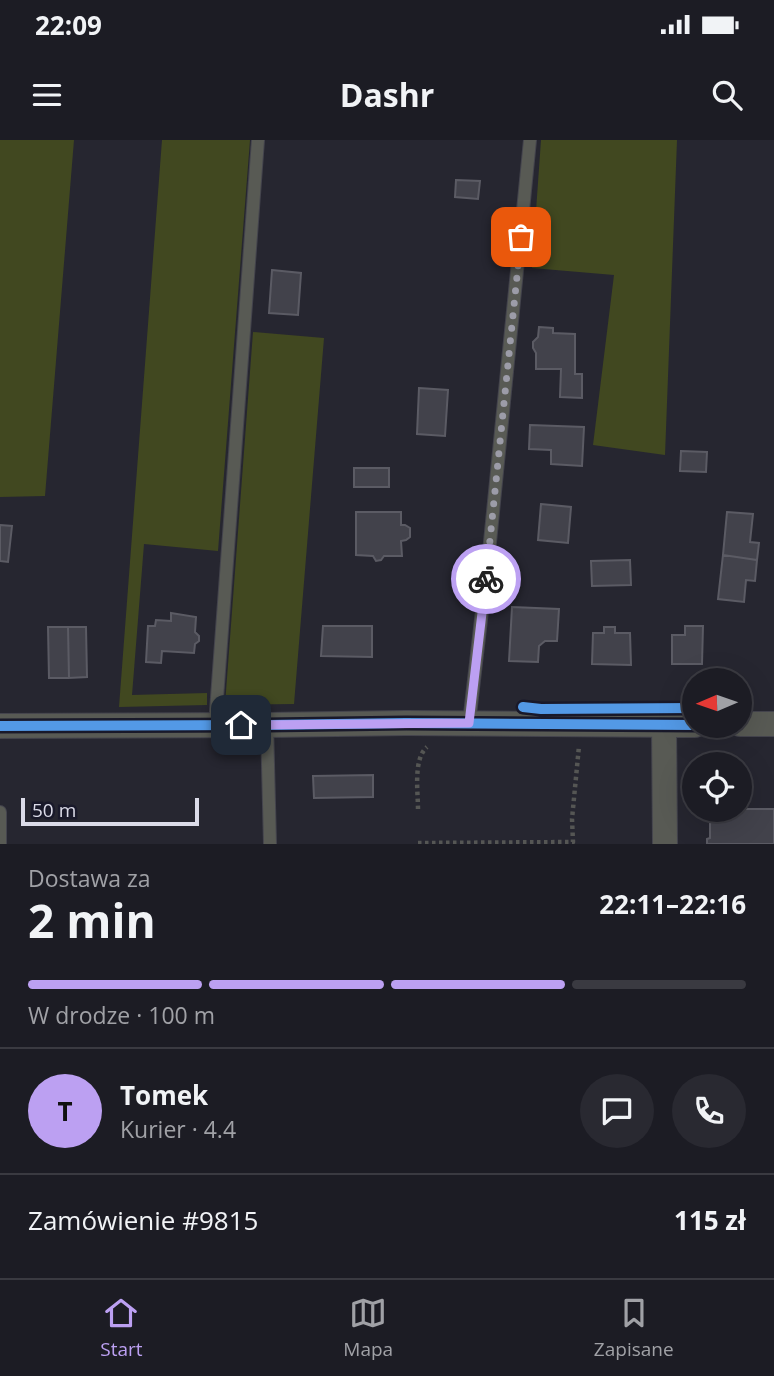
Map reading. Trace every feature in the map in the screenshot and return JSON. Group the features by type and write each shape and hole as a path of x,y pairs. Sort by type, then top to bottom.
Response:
{"street":[{"path":"0,726 682,724"},
{"path":"752,724 774,724"},
{"path":"664,725 664,844"}],"lane":[{"path":"215,725 258,140"},
{"path":"469,723 530,140"},
{"path":"267,725 270,844"},
{"path":"0,813 0,844"}],"path":[{"path":"418,844 573,842 572,819 580,743"},
{"path":"418,809 418,761 422,751 433,744"}],"green space":[{"path":"0,140 74,140 45,496 0,497"},
{"path":"162,140 250,140 218,551 144,544 132,695 207,693 207,705 119,707"},
{"path":"541,140 677,140 665,455 593,445 614,275 532,268"},
{"path":"253,332 324,338 294,704 225,705"}],"building":[{"path":"456,180 480,181 478,199 455,197"},
{"path":"272,270 301,273 298,315 269,313"},
{"path":"539,327 553,328 553,333 575,334 575,374 582,374 582,398 560,397 561,369 536,369 533,342 538,337"},
{"path":"419,388 448,390 445,436 417,434"},
{"path":"530,425 584,427 582,466 551,464 551,450 529,449"},
{"path":"681,451 707,452 706,472 680,471"},
{"path":"354,468 389,468 389,487 354,487"},
{"path":"541,504 571,507 568,543 538,540"},
{"path":"356,512 401,512 401,525 410,528 410,537 401,541 402,556 384,556 376,561 373,556 356,555"},
{"path":"727,512 753,514 750,542 759,543 757,560 723,555"},
{"path":"0,525 12,526 8,562 0,561"},
{"path":"723,555 757,560 755,581 746,580 744,602 718,599"},
{"path":"630,560 631,585 592,586 591,561"},
{"path":"512,607 559,609 557,641 545,641 539,646 538,662 509,661"},
{"path":"171,613 196,617 195,632 199,641 195,644 194,653 162,651 161,663 146,662 148,626 155,626 156,620 171,621"},
{"path":"323,626 372,626 372,657 321,656"},
{"path":"685,626 703,626 702,664 672,664 672,635 685,635"},
{"path":"48,627 68,627 69,678 49,678"},
{"path":"68,627 86,627 87,677 69,678"},
{"path":"604,627 615,627 615,633 630,633 631,665 592,664 593,633 604,633"},
{"path":"373,775 373,797 314,798 313,776"},
{"path":"752,809 774,809 774,844 707,844 707,839 710,838 710,822 752,822"}],"cycle path":[{"path":"523,707 682,708"},
{"path":"0,726 406,723 682,725"}],"way so far":[{"path":"486,579 521,237"}],"route":[{"path":"241,725 469,723 486,579"}]}
